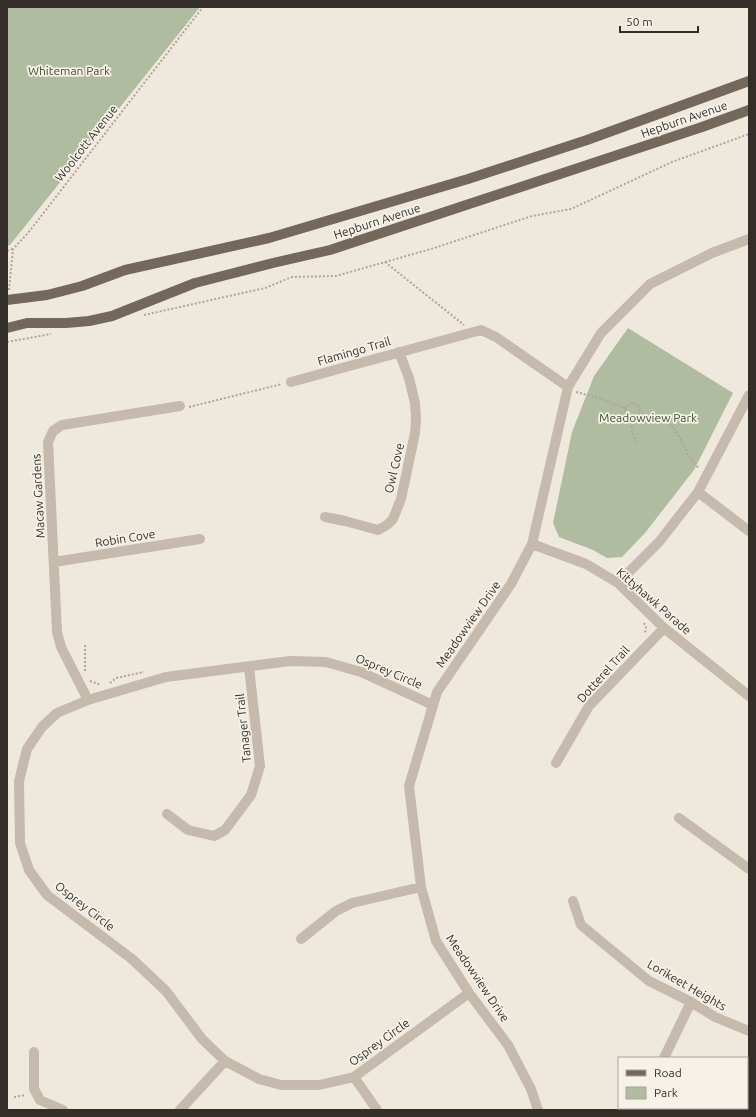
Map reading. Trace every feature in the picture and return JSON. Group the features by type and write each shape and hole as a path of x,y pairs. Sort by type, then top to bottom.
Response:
{"main road":[{"name":"Hepburn Avenue","path":"7,300 47,295 82,286 125,270 269,238 468,179 587,140 749,81"},
{"name":"Hepburn Avenue","path":"7,328 27,323 66,323 89,321 112,316 195,283 330,250 702,128 749,110"}],"street":[{"name":"Meadowview Drive","path":"538,1110 531,1089 508,1045 469,993 436,941 421,887 409,786 437,692 511,584 532,544 572,390 601,333 650,284 712,253 749,239"},
{"name":"Flamingo Trail","path":"292,382 481,330 496,337 572,390"},
{"name":"Owl Cove","path":"326,517 378,530 387,526 393,519 401,499 415,433 416,418 415,403 409,378 399,352"},
{"path":"618,583 658,542 698,492 749,395"},
{"name":"Macaw Gardens","path":"88,700 61,647 57,632 48,442 53,431 62,425 180,406"},
{"path":"698,492 749,531"},
{"name":"Robin Cove","path":"54,562 200,539"},
{"name":"Kittyhawk Parade","path":"532,544 586,564 618,583 664,628 749,696"},
{"name":"Dotterel Trail","path":"556,763 589,706 664,628"},
{"name":"Osprey Circle","path":"433,704 361,672 326,662 290,661 166,677 88,700 58,713 42,727 27,749 19,781 20,843 29,870 47,895 132,959 166,991 202,1039 225,1061 259,1079 281,1085 319,1085 354,1077 469,993"},
{"name":"Tanager Trail","path":"166,814 188,830 214,836 225,830 251,795 260,766 249,667"},
{"path":"679,818 749,869"},
{"path":"300,939 336,911 352,903 421,887"},
{"name":"Lorikeet Heights","path":"573,901 581,925 649,981 691,1002 715,1017 749,1031"},
{"path":"664,1057 691,1002"},
{"path":"34,1052 34,1089 40,1100 63,1110"},
{"path":"180,1110 225,1061"},
{"path":"354,1077 377,1110"}],"path":[{"name":"Woolcott Avenue","path":"13,249 28,233 202,7"},
{"path":"144,315 265,288 292,277 336,276 431,249 532,216 571,209 672,162 749,134"},
{"path":"7,251 13,249 7,300"},
{"path":"385,262 473,332"},
{"path":"7,342 51,334"},
{"path":"180,406 192,407 292,382"},
{"path":"572,390 578,387"},
{"path":"572,390 574,399"},
{"path":"572,390 625,408"},
{"path":"625,408 632,403 639,404 639,414"},
{"path":"625,408 626,416 633,418"},
{"path":"637,442 633,435 631,426 633,418 639,414 664,421 674,428 692,460 708,474"},
{"path":"643,620 646,627 643,637"},
{"path":"85,645 86,675"},
{"path":"364,662 378,667 391,669 417,686"},
{"path":"109,684 116,678 145,672"},
{"path":"88,679 92,682 104,685"}],"green space":[{"name":"Whiteman Park","path":"7,7 200,7 10,245 7,246"},
{"name":"Meadowview Park","path":"628,328 733,393 694,470 645,533 622,557 607,558 593,550 559,537 553,523 572,432 594,376"}]}
